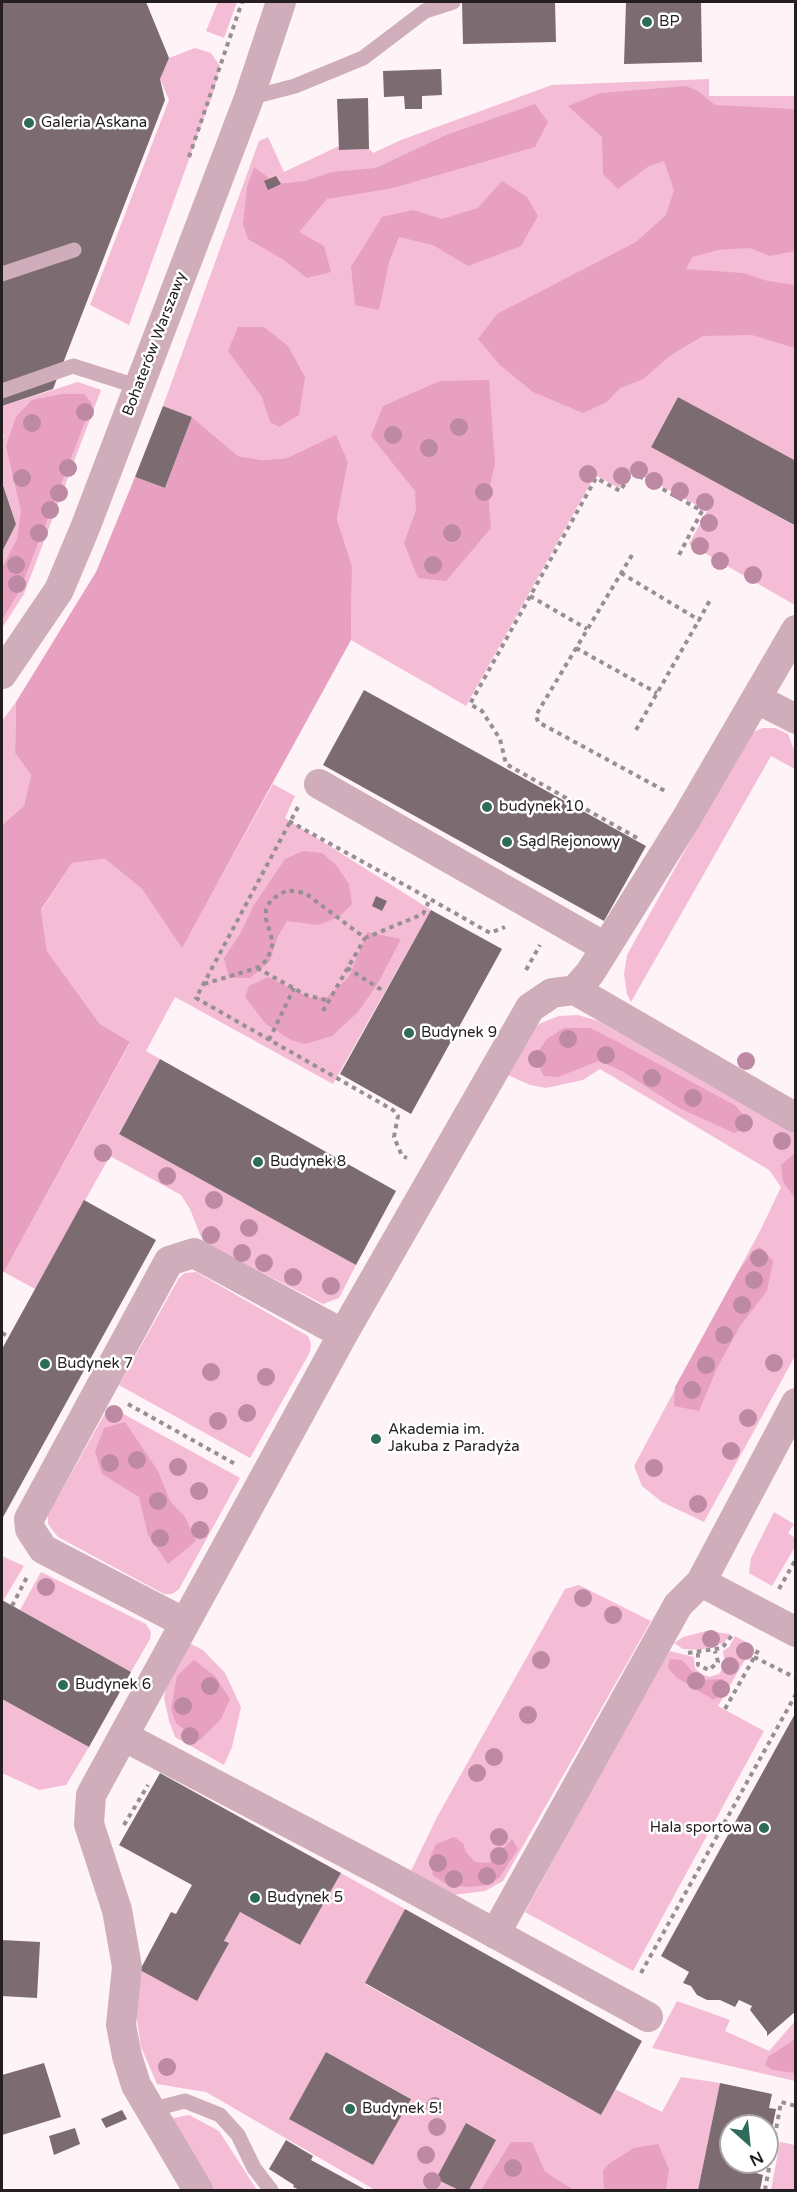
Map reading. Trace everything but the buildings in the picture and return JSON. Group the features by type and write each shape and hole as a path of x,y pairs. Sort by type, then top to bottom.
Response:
{"street":[{"name":"Bohaterów Warszawy","path":"2,674 59,590 249,98 281,2"},
{"path":"575,990 590,974 605,946 686,819 795,630"},
{"path":"757,699 795,719"},
{"path":"319,784 605,946"},
{"path":"198,2190 136,2085 121,2025 127,1967 117,1910 89,1824 92,1795 343,1334 530,1008 552,993 575,990 795,1118"},
{"path":"185,1623 43,1549 30,1528 29,1519 169,1261 194,1253 343,1334"},
{"path":"495,1934 678,1605 701,1582 795,1403"},
{"path":"701,1582 747,1607 782,1616"},
{"path":"123,1736 648,2017"}],"lane":[{"path":"249,98 295,86 363,58 425,11 453,2"},
{"path":"2,274 74,250"},
{"path":"2,391 73,366 139,387"},
{"path":"150,2110 185,2101 220,2115 238,2136 254,2168 271,2190"}],"path":[{"path":"643,842 506,764 500,739 482,711 470,704 596,478 620,491 632,472 702,511 678,557"},
{"path":"632,555 536,715 538,722 670,794"},
{"path":"621,573 699,620"},
{"path":"530,596 587,629"},
{"path":"636,730 710,600"},
{"path":"576,648 657,693"},
{"path":"319,784 296,809 289,821 196,998 393,1110 398,1116 394,1137 398,1148 402,1156 412,1161"},
{"path":"289,821 429,902 423,914 365,938 324,1011"},
{"path":"203,984 257,968 267,960 273,943 266,919 266,909 271,900 287,890 305,893 365,938"},
{"path":"257,968 306,995 329,1001"},
{"path":"347,968 385,992"},
{"path":"269,1040 294,988"},
{"path":"2,1333 9,1337"},
{"path":"100,1389 263,1480"},
{"path":"725,1709 754,1657 782,1616 795,1559"},
{"path":"657,1642 678,1651 698,1653 715,1651 728,1643 747,1607"},
{"path":"698,1653 698,1665 710,1670 718,1662 715,1651"},
{"path":"754,1657 795,1678"},
{"path":"640,1972 795,1694"},
{"path":"765,2190 781,2102 795,2106"}],"shaded area":[{"path":"218,2 237,2 224,38 206,31"},
{"path":"195,48 211,53 220,66 214,90 129,325 90,305 169,100 160,79 169,58"},
{"path":"709,79 709,96 795,96 795,461 678,397 651,446 795,526 796,601 793,604 689,544 707,511 631,469 619,488 595,475 466,706 351,640 352,566 337,519 348,462 336,436 287,458 262,460 238,456 192,417 163,406 259,141 268,137 284,172 339,146 339,150 369,149 373,153 401,140 552,85"},
{"path":"686,86 698,91 715,105 795,109 795,251 770,256 750,248 718,250 692,257 686,269 743,273 768,281 795,285 795,348 752,335 703,336 671,355 643,379 620,388 607,402 583,413 533,392 500,365 478,339 497,314 636,242 666,215 674,190 664,161 649,166 618,189 603,174 602,137 568,106 600,93"},
{"path":"535,104 548,122 535,147 393,188 327,199 299,232 324,246 331,272 307,278 284,260 248,239 243,224 247,187 254,167 277,184 305,181 332,172 376,168 446,135"},
{"path":"502,181 527,197 538,216 521,246 468,266 433,245 399,237 389,262 379,310 355,305 351,267 382,217 413,210 442,219 478,208"},
{"path":"238,327 264,327 288,346 305,377 299,415 279,427 270,422 262,397 228,351"},
{"path":"489,380 495,464 488,493 491,528 446,581 418,578 404,543 416,510 415,491 371,436 383,406 440,381"},
{"path":"78,382 101,390 24,594 2,628 2,552 16,523 2,481 2,438 4,437 2,406"},
{"path":"62,394 84,394 92,404 20,590 2,620 2,568 17,539 21,511 6,446 16,417 32,400"},
{"path":"192,417 238,456 262,460 287,458 336,435 348,462 337,519 352,566 351,640 182,948 142,889 105,859 72,863 41,910 47,951 100,1024 130,1042 4,1272 2,1271 2,825 24,806 31,775 15,753 16,702 96,572 135,477 165,488"},
{"path":"16,702 15,753 31,775 24,806 2,825 2,721"},
{"path":"763,728 775,728 788,734 795,752 795,769 771,756 631,1002 627,994 624,974 627,955 750,733"},
{"path":"273,784 295,796 285,818 431,910 333,1084 175,997 146,1051 160,1059 119,1133 356,1265 339,1298 323,1304 203,1242 190,1209 181,1195 110,1156 35,1289 4,1272 130,1043 100,1024 47,951 41,911 72,863 105,859 142,889 182,947"},
{"path":"303,851 322,853 336,865 349,884 352,904 339,917 318,925 287,921 278,936 270,961 250,978 229,978 224,958 240,934 254,905 285,859"},
{"path":"367,932 401,939 378,983 358,1012 332,1036 305,1044 291,1040 266,1024 245,997 249,986 268,977 311,998 327,997 349,977"},
{"path":"578,1015 598,1021 795,1134 795,1356 704,1522 662,1502 642,1486 634,1466 762,1227 781,1187 769,1170 600,1069 583,1080 546,1088 530,1085 508,1075 527,1033 541,1023 559,1016"},
{"path":"564,1028 590,1028 616,1041 736,1106 752,1126 734,1133 681,1109 622,1071 599,1061 558,1077 544,1076 534,1057 547,1039"},
{"path":"795,1153 795,1198 783,1182 781,1165"},
{"path":"760,1247 773,1261 767,1291 740,1326 717,1368 699,1411 674,1406 675,1387 738,1272 753,1251"},
{"path":"196,1272 308,1336 311,1344 310,1352 250,1458 119,1385 179,1278 185,1273"},
{"path":"109,1406 240,1478 179,1589 172,1594 164,1594 58,1537 48,1524 48,1515"},
{"path":"125,1422 158,1471 170,1501 185,1517 196,1541 168,1564 148,1535 139,1497 102,1474 95,1451 104,1428"},
{"path":"774,1512 794,1524 788,1533 795,1538 796,1545 772,1586 749,1573 751,1558"},
{"path":"2,1556 24,1566 3,1601 2,1600"},
{"path":"41,1572 146,1624 151,1632 150,1639 131,1672 20,1610"},
{"path":"579,1585 651,1621 503,1881 485,1891 453,1895 411,1871 437,1817 565,1589"},
{"path":"706,1631 730,1634 724,1643 700,1650 683,1649 674,1643 683,1637"},
{"path":"735,1636 753,1646 718,1706 764,1731 633,1971 525,1912 663,1660 670,1651 694,1657 695,1668 701,1674 709,1677 719,1674 725,1664 723,1651 729,1647"},
{"path":"189,1643 203,1650 225,1673 241,1707 232,1747 224,1765 175,1737 169,1721 164,1697 169,1675"},
{"path":"670,1659 682,1660 700,1680 723,1679 723,1690 714,1700 677,1678 668,1668"},
{"path":"194,1660 215,1676 230,1699 221,1719 199,1741 176,1723 171,1709 177,1676"},
{"path":"2,1699 89,1747 66,1785 39,1790 2,1773"},
{"path":"454,1837 463,1843 466,1852 475,1862 489,1863 512,1839 518,1849 500,1877 488,1885 467,1887 446,1884 433,1875 430,1858 436,1844"},
{"path":"341,1873 405,1909 365,1984 601,2115 615,2089 662,2112 681,2077 720,2083 698,2190 375,2190 206,2092 157,2084 141,2047 135,2006 140,1970 228,1943 224,1941 240,1912 300,1945","holes":["326,2052 410,2098 373,2165 289,2119"]},
{"path":"677,2001 730,2020 725,2031 769,2051 795,2021 795,2081 652,2048"},
{"path":"795,2039 795,2073 773,2070 765,2065 768,2057"},
{"path":"189,2115 219,2131 257,2190 211,2190 173,2118"},
{"path":"511,2142 532,2142 545,2172 574,2190 481,2190"},
{"path":"780,2142 795,2145 795,2190 771,2190 774,2174 779,2174"},
{"path":"658,2144 669,2169 666,2190 604,2190 603,2170 610,2163 634,2148"}],"place":[{"name":"BP","path":"647,22"},
{"name":"Galeria Askana","path":"29,123"},
{"name":"budynek 10","path":"487,807"},
{"name":"Sąd Rejonowy","path":"507,842"},
{"name":"Budynek 9","path":"409,1033"},
{"name":"Budynek 8","path":"258,1162"},
{"name":"Budynek 7","path":"45,1364"},
{"name":"Akademia im. Jakuba z Paradyża","path":"376,1439"},
{"name":"Budynek 6","path":"63,1685"},
{"name":"Hala sportowa","path":"764,1828"},
{"name":"Budynek 5","path":"255,1898"},
{"name":"Budynek 5!","path":"350,2109"}]}
